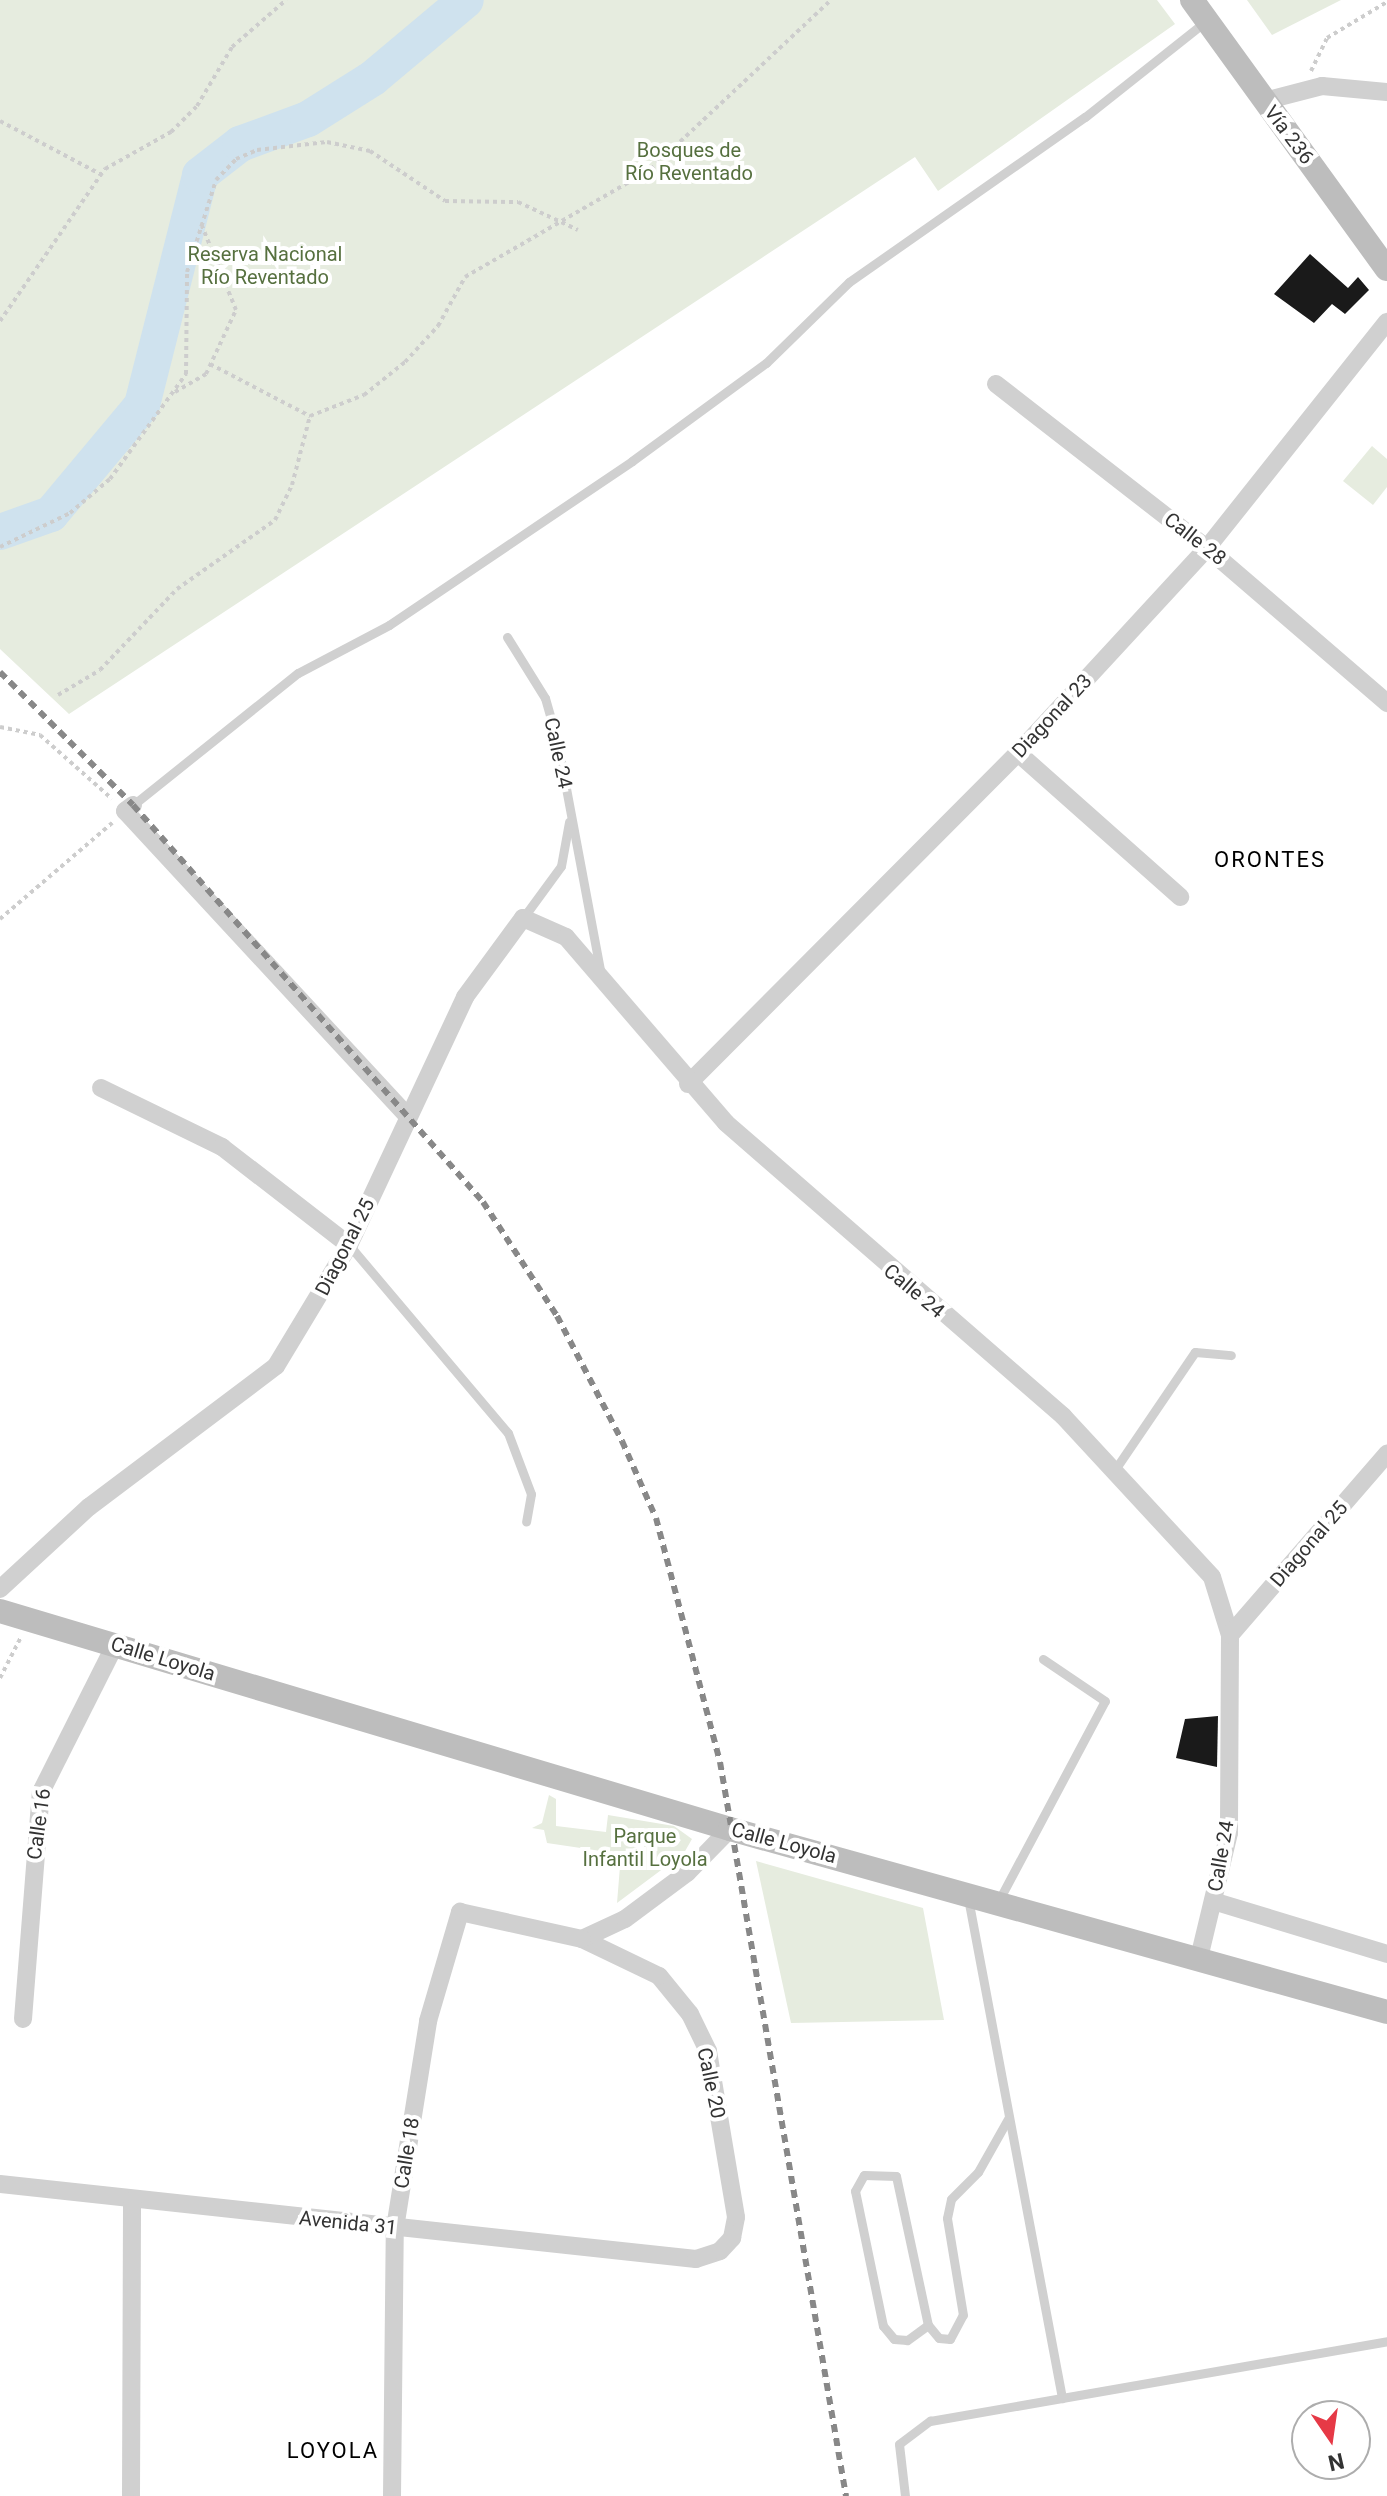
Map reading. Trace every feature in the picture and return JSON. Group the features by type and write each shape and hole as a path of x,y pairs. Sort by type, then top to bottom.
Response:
{"main road":[{"name":"Vía 236","path":"1192,0 1387,269"},
{"name":"Calle Loyola","path":"0,1611 730,1829 967,1891 1387,2012"}],"street":[{"path":"1264,101 1322,86 1387,92"},
{"name":"Diagonal 23","path":"688,1084 1018,753 1207,548 1387,322"},
{"name":"Calle 28","path":"996,384 1207,548 1387,703"},
{"path":"1018,753 1180,897"},
{"path":"129,808 407,1116"},
{"path":"523,918 566,937 601,974"},
{"name":"Diagonal 25","path":"0,1589 89,1507 276,1366 349,1245 465,997 523,918"},
{"name":"Calle 24","path":"601,974 688,1084 873,1255 1063,1416 1212,1577 1230,1635 1229,1833 1199,1958"},
{"path":"101,1088 222,1147 349,1245"},
{"name":"Diagonal 25","path":"1230,1635 1387,1454"},
{"name":"Calle 16","path":"23,2019 41,1792 115,1645"},
{"path":"582,1939 625,1919 687,1873 730,1829"},
{"path":"1213,1901 1387,1954"},
{"name":"Calle 20","path":"460,1912 582,1939 659,1976 690,2014 708,2051 736,2217 732,2238 720,2251 696,2259"},
{"name":"Calle 18","path":"392,2496 395,2228 428,2021 460,1912"},
{"name":"Avenida 31","path":"0,2184 132,2201 696,2259"},
{"path":"131,2496 132,2201"}],"lane":[{"path":"129,808 298,673 389,625 632,461 766,363 849,282 1085,117 1206,21"},
{"name":"Calle 24","path":"507,637 545,698 571,814 601,974"},
{"name":"Diagonal 25","path":"523,918 561,866 571,814"},
{"path":"349,1245 508,1433 531,1494 526,1522"},
{"path":"1114,1471 1195,1352 1231,1355"},
{"path":"999,1900 1105,1701 1043,1659"},
{"path":"967,1891 1062,2398"},
{"path":"928,2325 907,2340 894,2339 883,2326 855,2191 864,2175 896,2176 928,2325 939,2338 959,2332 963,2315 949,2209 1009,2117"},
{"path":"905,2496 897,2453 916,2426 1387,2341"}],"path":[{"path":"0,321 101,174 171,132 197,106 232,47 286,0"},
{"path":"210,364 310,416 364,395 438,326 465,277 562,224 651,169 831,0"},
{"path":"1301,91 1327,38 1387,2"},
{"path":"0,121 101,174"},
{"path":"0,547 70,513 110,479 186,374 187,272 216,180 236,159 257,150 327,142 370,151 445,201 518,202 578,230"},
{"path":"173,392 187,390 210,364 236,310 201,223"},
{"path":"58,695 100,670 177,589 275,520 292,485 310,416"},
{"path":"0,727 40,735 129,808 0,919"},
{"path":"0,1678 30,1620"}],"green space":[{"name":"Reserva Nacional Río Reventado","path":"0,0 1157,0 1175,24 938,191 915,157 69,714 0,649"},
{"path":"1247,0 1341,0 1272,35"},
{"path":"1372,446 1387,459 1387,487 1373,505 1343,481"},
{"name":"Parque Infantil Loyola","path":"549,1795 556,1799 556,1826 606,1832 608,1815 674,1826 692,1839 684,1853 617,1903 621,1854 547,1843 544,1830 532,1828 542,1823"},
{"path":"756,1861 923,1908 944,2020 791,2023"}],"building":[{"path":"1310,254 1348,288 1358,277 1369,290 1345,314 1332,304 1314,323 1274,294"},
{"path":"1218,1716 1217,1767 1176,1758 1185,1719"}],"waterway":[{"path":"0,532 51,514 142,405 200,175 240,144 308,119 373,78 466,0"}],"railway":[{"path":"0,672 133,805 483,1202 557,1316 622,1441 656,1518 720,1762 846,2496"}],"district":[{"name":"ORONTES","path":"1270,860"},
{"name":"LOYOLA","path":"333,2451"}],"park label":[{"name":"Bosques de Río Reventado","path":"689,162"}]}
